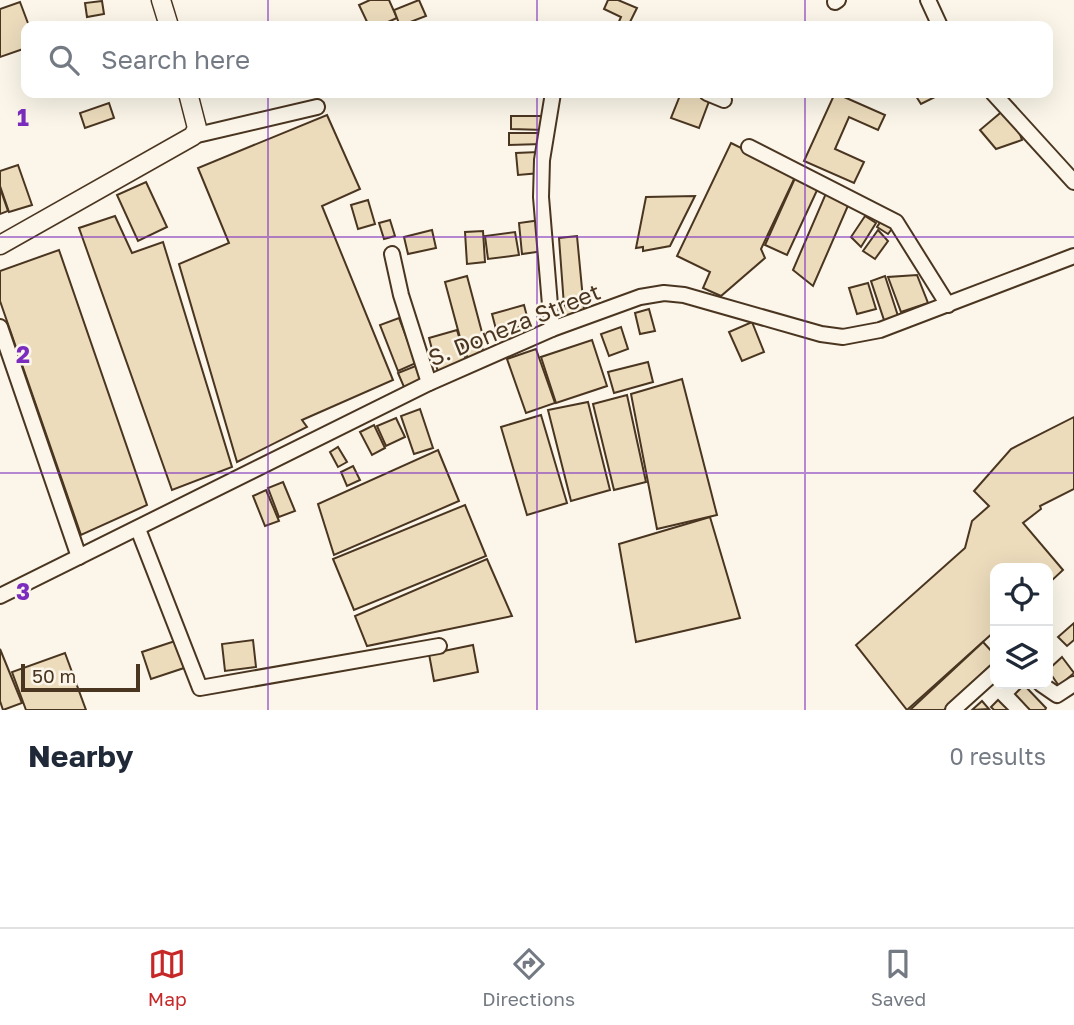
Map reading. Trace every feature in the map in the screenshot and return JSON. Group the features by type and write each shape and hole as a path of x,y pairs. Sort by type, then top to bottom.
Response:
{"street":[{"path":"161,0 167,21"},
{"path":"928,0 938,21"},
{"path":"189,98 197,128 193,136"},
{"path":"552,98 542,160 541,197 552,329"},
{"path":"719,98 724,100"},
{"path":"998,98 1074,182"},
{"path":"0,245 193,136 317,107"},
{"path":"749,147 896,222 948,305"},
{"path":"392,254 404,307 429,383"},
{"name":"S. Doneza Street","path":"0,596 429,383 552,329 640,297 664,293 684,295 792,327 843,337 880,330 1074,256"},
{"path":"0,327 79,557"},
{"path":"138,529 200,688 439,646"},
{"path":"953,710 990,677"},
{"path":"1048,689 1057,695 1074,684"}],"building":[{"path":"370,0 389,0 397,18 390,21 367,21 359,5"},
{"path":"419,0 426,16 413,21 398,21 394,10"},
{"path":"608,0 618,0 637,8 630,21 619,21 621,17 604,9"},
{"path":"102,1 104,14 87,17 85,3"},
{"path":"20,2 27,21 21,21 21,50 0,57 0,9"},
{"path":"679,98 710,98 699,128 671,118"},
{"path":"833,98 846,98 885,115 878,130 849,117 835,149 864,162 854,183 804,161"},
{"path":"917,98 933,98 921,104"},
{"path":"109,103 114,118 85,128 80,113"},
{"path":"1005,109 1016,123 1022,140 996,149 980,130"},
{"path":"327,115 360,189 322,206 393,380 302,420 307,427 237,462 179,264 229,243 198,168"},
{"path":"511,116 546,116 544,130 511,129"},
{"path":"509,133 542,133 542,144 509,145"},
{"path":"731,143 796,175 761,249 765,258 721,296 703,288 710,272 677,256"},
{"path":"538,152 540,173 518,175 516,153"},
{"path":"18,165 32,205 9,212 0,186 0,171"},
{"path":"796,176 819,186 787,255 765,245"},
{"path":"146,182 167,227 138,241 117,195"},
{"path":"0,188 8,211 0,214"},
{"path":"827,191 850,201 813,286 793,270"},
{"path":"695,196 670,246 643,251 643,247 636,248 646,197"},
{"path":"368,200 375,224 358,229 351,205"},
{"path":"115,216 132,253 163,242 232,467 172,490 79,228"},
{"path":"865,216 876,223 861,247 851,237"},
{"path":"883,218 894,226 888,234 877,227"},
{"path":"390,220 395,236 384,239 379,223"},
{"path":"541,220 544,251 522,254 519,223"},
{"path":"432,230 436,248 408,254 404,237"},
{"path":"878,230 888,241 875,259 863,251"},
{"path":"483,231 485,262 467,264 465,232"},
{"path":"515,232 519,255 488,259 485,236"},
{"path":"577,236 584,310 565,319 559,238"},
{"path":"59,250 147,505 81,535 0,301 0,271"},
{"path":"917,275 928,303 901,312 888,277"},
{"path":"467,276 484,340 462,345 445,282"},
{"path":"885,276 899,319 885,323 871,281"},
{"path":"868,283 876,309 857,314 849,288"},
{"path":"524,305 529,324 497,333 492,314"},
{"path":"649,309 655,331 640,334 635,313"},
{"path":"399,318 416,363 398,371 380,325"},
{"path":"752,322 764,352 742,361 729,332"},
{"path":"529,325 533,337 511,346 506,332"},
{"path":"621,327 628,349 609,356 601,334"},
{"path":"457,330 467,364 438,372 429,338"},
{"path":"592,340 607,386 556,403 541,357"},
{"path":"481,342 484,356 469,363 464,346"},
{"path":"536,349 555,403 526,413 507,359"},
{"path":"648,362 653,382 614,393 608,372"},
{"path":"418,365 424,379 404,387 398,373"},
{"path":"682,379 717,515 657,529 631,394"},
{"path":"627,395 646,482 614,490 593,404"},
{"path":"588,402 610,490 571,501 548,410"},
{"path":"420,409 433,448 414,454 401,416"},
{"path":"541,415 567,503 527,515 501,427"},
{"path":"1074,417 1074,489 1040,506 1041,509 1023,523 1063,570 1053,579 1053,563 990,563 990,635 907,710 856,645 965,548 972,521 989,506 974,491 1011,449"},
{"path":"396,418 405,437 386,446 377,426"},
{"path":"374,425 385,448 372,455 360,432"},
{"path":"338,447 347,462 338,467 330,452"},
{"path":"438,450 459,501 334,555 318,504"},
{"path":"353,466 360,480 347,486 341,472"},
{"path":"283,482 295,511 279,517 268,488"},
{"path":"266,490 279,521 265,526 253,496"},
{"path":"465,505 486,556 354,610 333,559"},
{"path":"710,517 740,618 636,642 619,544"},
{"path":"487,559 512,616 367,646 355,616"},
{"path":"1074,623 1074,640 1067,646 1058,637"},
{"path":"253,640 256,667 225,671 222,644"},
{"path":"175,641 184,668 151,679 142,652"},
{"path":"983,642 990,650 990,666 944,710 910,710"},
{"path":"473,645 478,672 434,681 429,654"},
{"path":"0,649 22,703 3,710 0,701"},
{"path":"65,653 86,710 26,710 12,672"},
{"path":"1062,657 1074,673 1059,686 1053,677 1053,665"},
{"path":"1020,689 1028,689 1046,708 1030,710 1015,694"},
{"path":"998,700 1008,710 994,710 991,707"},
{"path":"982,701 989,709 972,710"}]}
